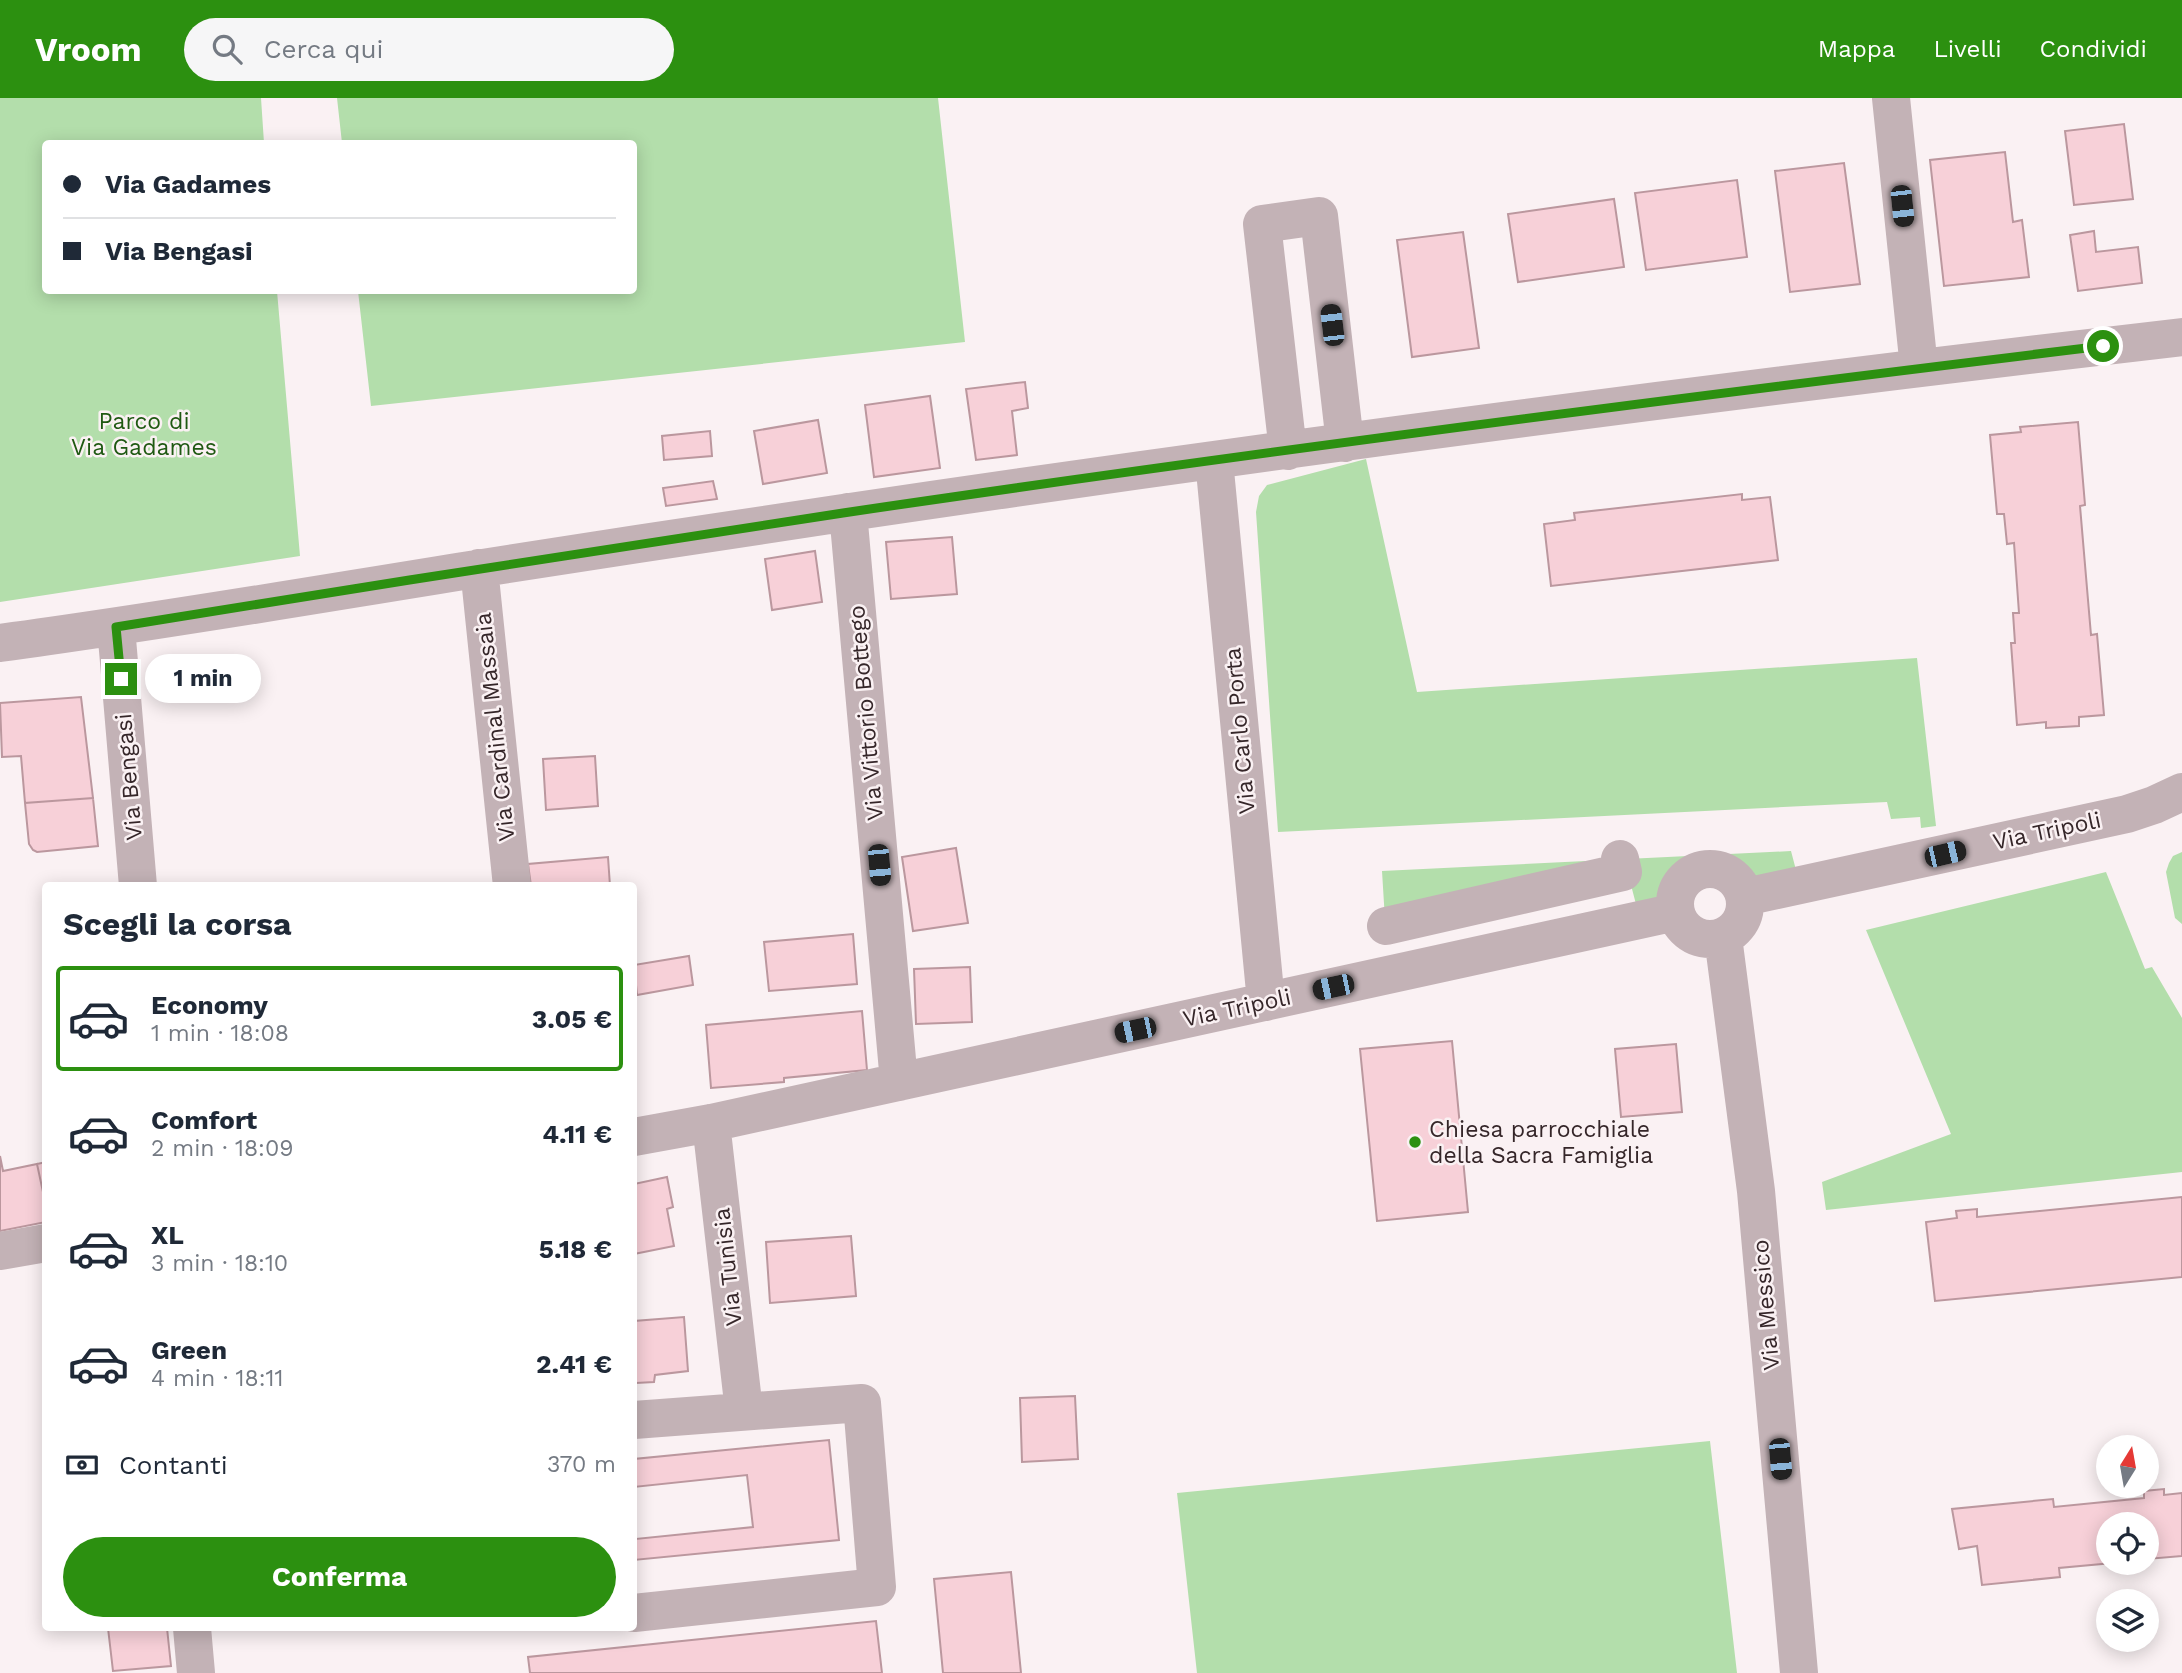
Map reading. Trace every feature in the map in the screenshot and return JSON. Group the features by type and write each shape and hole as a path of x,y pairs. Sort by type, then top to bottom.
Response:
{"street":[{"path":"1891,98 1919,368"},
{"path":"1288,451 1262,224 1319,216 1345,443"},
{"path":"0,643 848,512 1214,460 1919,368 2182,337"},
{"name":"Via Carlo Porta","path":"1214,460 1266,1002"},
{"name":"Via Vittorio Bottego","path":"848,512 899,1082"},
{"name":"Via Cardinal Massaia","path":"479,568 512,882"},
{"name":"Via Bengasi","path":"116,627 138,882"},
{"name":"Via Tripoli","path":"1745,897 2127,814 2182,792"},
{"path":"1386,926 1623,872 1620,859"},
{"path":"1702,870 1724,872 1734,878 1745,897 1746,907 1739,926 1723,937 1711,940 1699,938 1689,932 1676,912 1678,890 1692,874 1702,870"},
{"name":"Via Tripoli","path":"637,1136 711,1123 1676,912"},
{"name":"Via Messico","path":"1723,937 1755,1191 1799,1673"},
{"name":"Via Tunisia","path":"711,1123 744,1411"},
{"path":"0,1251 42,1244"},
{"path":"637,1420 862,1403 877,1587 637,1614"},
{"path":"191,1631 196,1673"}],"green space":[{"name":"Parco di Via Gadames","path":"0,98 261,98 264,140 42,140 42,294 277,294 300,556 0,602"},
{"path":"337,98 938,98 965,342 371,406 358,294 637,294 637,140 342,140"},
{"path":"1366,459 1417,692 1917,658 1936,826 1921,828 1920,817 1891,819 1887,802 1278,832 1256,512 1259,496 1267,485"},
{"path":"1791,851 1796,870 1762,878 1747,875 1731,865 1714,863 1695,867 1680,879 1669,896 1637,908 1626,866 1385,920 1382,871"},
{"path":"2182,852 2182,924 2175,918 2166,872 2173,856"},
{"path":"2106,872 2145,969 2152,967 2182,1018 2182,1172 1826,1210 1822,1182 1951,1134 1866,930"},
{"path":"1710,1441 1737,1673 1197,1673 1177,1493"}],"building":[{"path":"2124,124 2133,199 2074,205 2065,131"},
{"path":"2005,152 2013,222 2022,220 2029,277 1944,286 1930,160"},
{"path":"1844,163 1860,284 1790,292 1775,171"},
{"path":"1737,180 1747,257 1646,270 1635,193"},
{"path":"1614,199 1624,267 1518,282 1508,214"},
{"path":"2094,231 2096,252 2138,247 2142,283 2078,291 2070,235"},
{"path":"1463,232 1479,348 1412,357 1397,240"},
{"path":"1025,382 1028,408 1012,411 1017,455 976,460 966,389"},
{"path":"930,396 940,468 874,477 865,405"},
{"path":"818,420 827,473 763,484 754,431"},
{"path":"2078,422 2085,505 2080,506 2091,635 2097,634 2104,715 2079,717 2079,726 2046,728 2046,722 2017,725 2011,643 2015,643 2013,613 2019,613 2014,543 2007,544 2004,514 1997,514 1990,435 2021,432 2020,427"},
{"path":"710,431 712,456 664,460 662,436"},
{"path":"713,481 717,499 666,506 663,488"},
{"path":"1742,494 1742,500 1770,497 1778,560 1551,586 1544,524 1575,520 1574,513"},
{"path":"952,537 957,594 891,599 886,542"},
{"path":"815,551 822,602 772,610 765,559"},
{"path":"81,697 93,798 25,803 21,756 2,757 0,703"},
{"path":"595,756 598,806 546,810 543,759"},
{"path":"93,798 98,846 37,852 33,850 29,844 25,803"},
{"path":"956,848 968,923 913,931 902,857"},
{"path":"608,857 610,882 530,882 528,864"},
{"path":"853,934 857,984 769,991 764,942"},
{"path":"689,956 693,985 637,995 637,965"},
{"path":"970,967 972,1022 916,1024 914,969"},
{"path":"862,1011 867,1070 784,1078 784,1082 711,1088 706,1025"},
{"name":"Chiesa parrocchiale della Sacra Famiglia","path":"1452,1041 1468,1212 1377,1221 1360,1049"},
{"path":"1676,1044 1682,1112 1621,1117 1615,1049"},
{"path":"0,1156 3,1171 37,1164 42,1187 42,1223 0,1231"},
{"path":"42,1163 42,1187 37,1164"},
{"path":"667,1177 673,1207 667,1209 674,1246 637,1253 637,1183"},
{"path":"2182,1197 2182,1277 1935,1301 1926,1222 1957,1218 1956,1211 1977,1209 1977,1217"},
{"path":"851,1236 856,1296 770,1303 766,1242"},
{"path":"684,1317 688,1371 655,1375 654,1382 637,1383 637,1321"},
{"path":"1075,1396 1078,1459 1022,1462 1020,1398"},
{"path":"829,1440 839,1540 637,1560 637,1539 753,1527 747,1475 637,1487 637,1459"},
{"path":"2160,1489 2164,1489 2164,1495 2182,1493 2182,1556 2159,1558 2159,1512 2096,1512 2096,1565 2059,1568 2060,1577 1982,1585 1977,1546 1959,1549 1952,1509 2053,1499 2054,1507 2160,1498"},
{"path":"1011,1572 1021,1673 943,1673 934,1579"},
{"path":"876,1621 882,1673 530,1673 528,1657"},
{"path":"108,1631 167,1631 171,1666 113,1671"}],"place":[{"name":"Chiesa parrocchiale della Sacra Famiglia","path":"1415,1142"}],"route":[{"path":"121,679 116,627 479,568 1164,467 2103,346"}]}
